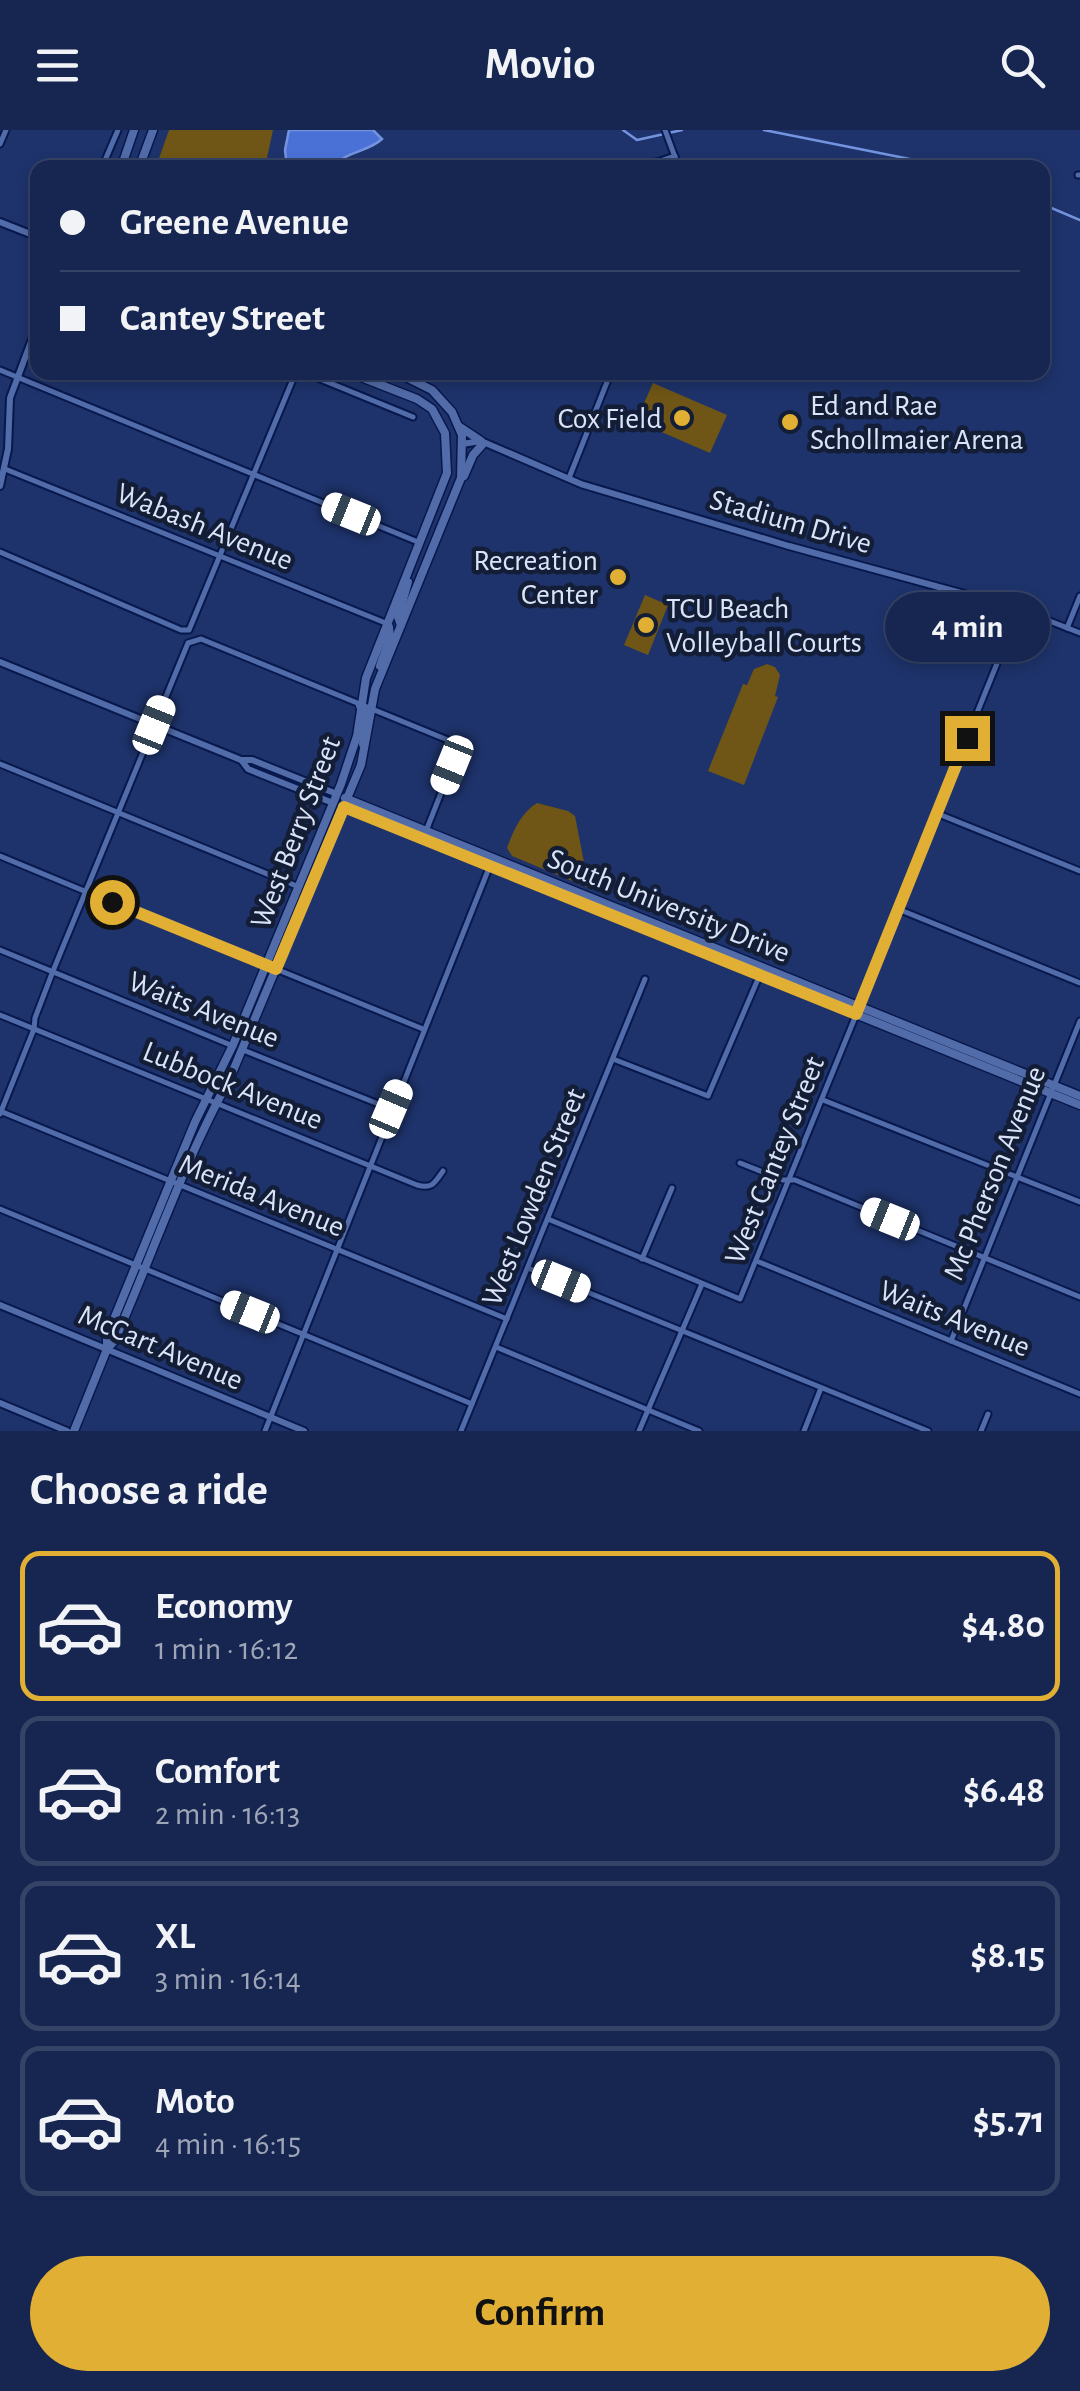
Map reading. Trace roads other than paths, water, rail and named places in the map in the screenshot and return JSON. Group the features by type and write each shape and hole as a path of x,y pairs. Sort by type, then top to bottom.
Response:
{"main road":[{"path":"125,160 134,130"},
{"path":"142,160 153,130"},
{"path":"368,380 432,409 452,437 462,444 449,460"},
{"name":"West Berry Street","path":"271,968 296,922 364,754 378,680 463,468 458,426 432,390 412,380"},
{"name":"West Berry Street","path":"70,1431 107,1349 115,1340 171,1182 238,1047 271,968 354,749 366,678 444,483 449,460 442,423"},
{"path":"452,503 472,455 482,443 458,426"},
{"path":"401,626 398,617 409,586 407,577"},
{"path":"378,680 390,637 388,624"},
{"path":"360,706 365,714 364,754"},
{"name":"South University Drive","path":"335,799 1052,1089 1080,1096"},
{"name":"South University Drive","path":"345,803 426,831 492,863"},
{"path":"296,922 299,887"},
{"name":"South University Drive","path":"1052,1089 1080,1105"},
{"name":"West Berry Street","path":"141,1268 181,1186 212,1101"}],"street":[{"path":"0,144 6,130"},
{"path":"105,160 115,131"},
{"path":"666,133 676,160"},
{"path":"663,160 675,156"},
{"path":"0,222 30,233"},
{"path":"0,486 10,398 30,342"},
{"path":"0,370 421,543"},
{"path":"0,552 188,630 194,624 296,380"},
{"path":"320,380 413,418"},
{"path":"569,478 608,380"},
{"name":"Stadium Drive","path":"462,444 493,445 569,478 789,546 1019,609 1080,633"},
{"name":"Wabash Avenue","path":"5,468 388,624"},
{"path":"1067,628 1080,596"},
{"name":"West Cantey Street","path":"639,1431 702,1284 740,1299 758,1262 1019,609"},
{"path":"0,1112 185,648 194,640 201,639 460,745 426,831"},
{"name":"South University Drive","path":"0,662 241,760 252,760 335,799"},
{"path":"0,764 299,887"},
{"path":"936,813 1080,871"},
{"path":"0,856 424,1030"},
{"path":"265,1431 492,863"},
{"path":"898,908 1080,982"},
{"name":"Waits Avenue","path":"0,950 391,1109"},
{"path":"612,1059 710,1095 761,972"},
{"name":"West Lowden Street","path":"465,1429 645,979"},
{"name":"Lubbock Avenue","path":"0,1015 427,1188 443,1172"},
{"name":"Mc Pherson Avenue","path":"950,1341 1080,1021"},
{"path":"822,1100 1080,1202"},
{"name":"Merida Avenue","path":"0,1112 507,1319"},
{"path":"740,1163 1080,1297"},
{"path":"642,1259 672,1188"},
{"path":"0,1209 472,1404"},
{"path":"548,1219 702,1284"},
{"name":"Waits Avenue","path":"758,1262 1080,1394"},
{"path":"528,1268 928,1431"},
{"name":"McCart Avenue","path":"0,1305 304,1431"},
{"path":"496,1347 699,1431"},
{"path":"804,1431 821,1388"},
{"path":"0,1404 70,1431"},
{"path":"981,1431 988,1414"}],"water":[{"path":"289,130 373,130 382,139 341,160 286,160"}],"waterway":[{"path":"623,130 637,140 682,130"},
{"path":"764,130 915,160"},
{"path":"1050,207 1080,220"}],"place":[{"name":"Cox Field","path":"682,418"},
{"name":"Ed and Rae Schollmaier Arena","path":"790,422"},
{"name":"Recreation Center","path":"618,577"},
{"name":"TCU Beach Volleyball Courts","path":"646,625"}]}
